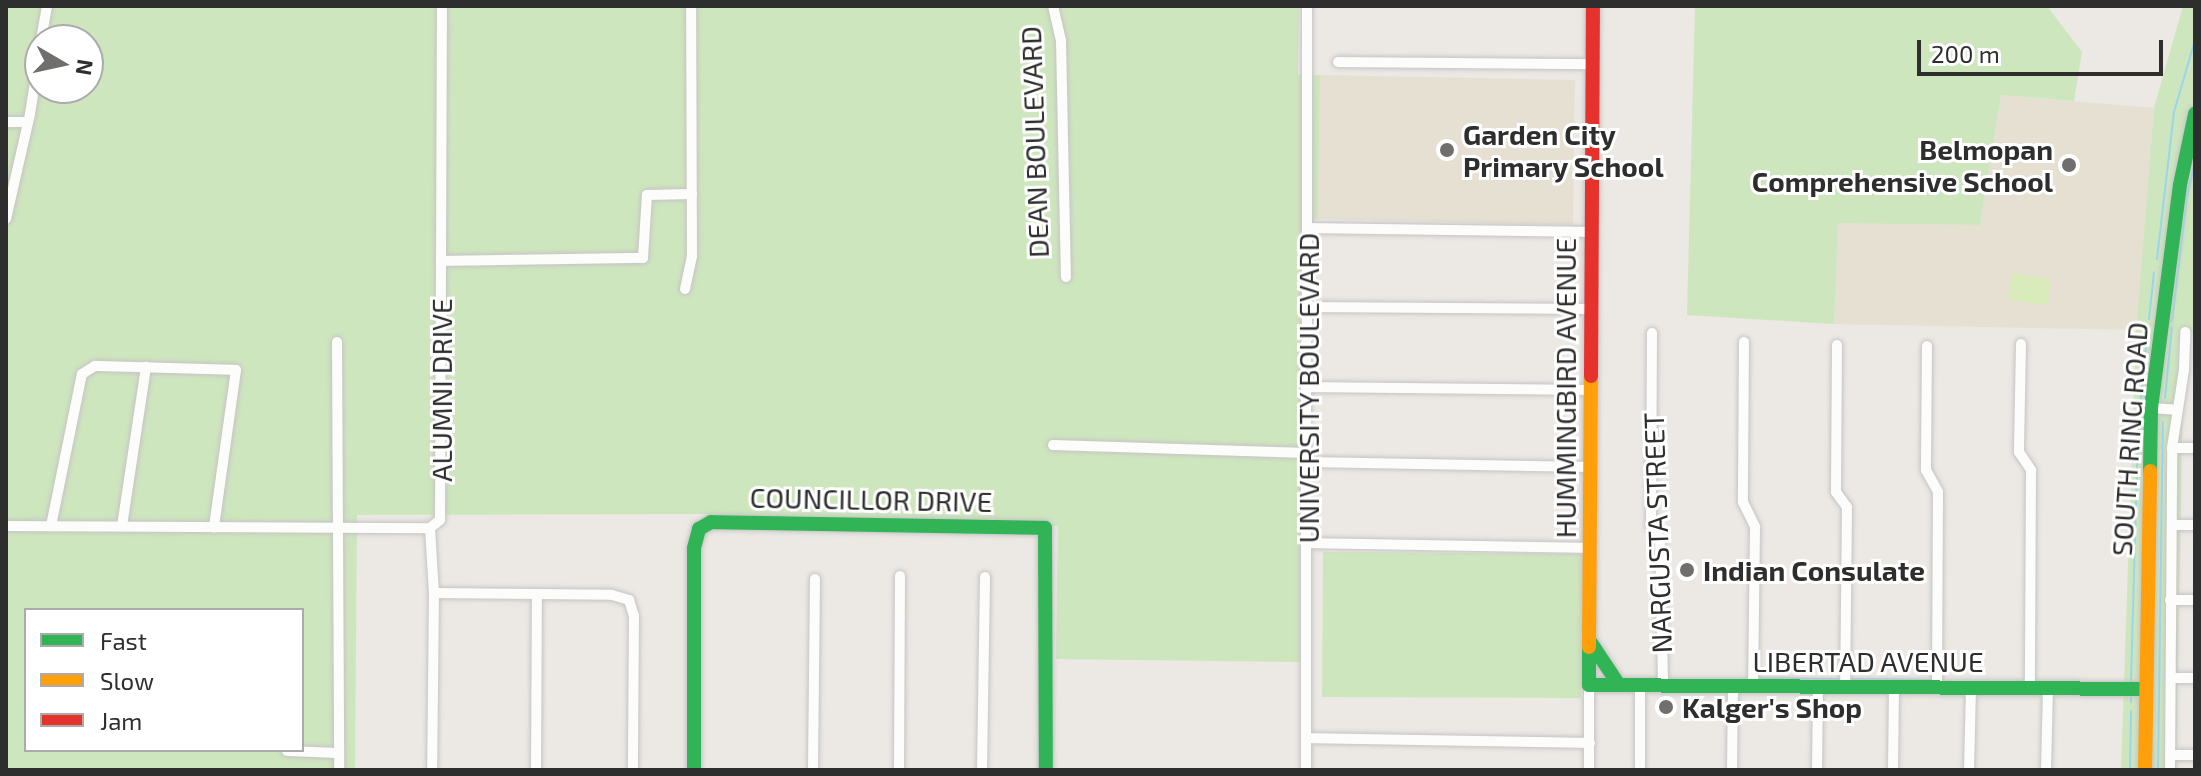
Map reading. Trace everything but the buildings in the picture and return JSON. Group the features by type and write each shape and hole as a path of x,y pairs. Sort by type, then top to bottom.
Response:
{"street":[{"name":"ALUMNI DRIVE","path":"432,770 434,593 430,528 440,520 442,6"},
{"path":"685,289 692,256 691,6"},
{"name":"DEAN BOULEVARD","path":"1053,6 1060,23 1061,41 1066,277"},
{"name":"UNIVERSITY BOULEVARD","path":"1306,770 1307,6"},
{"name":"HUMMINGBIRD AVENUE","path":"1589,770 1593,6"},
{"path":"1338,62 1592,64"},
{"path":"6,219 31,104"},
{"name":"SOUTH RING ROAD","path":"2145,770 2151,408 2180,185 2195,114"},
{"path":"6,122 28,122"},
{"path":"442,261 643,258 647,195 692,194"},
{"path":"1308,228 1592,232"},
{"path":"1309,307 1591,309"},
{"path":"2170,770 2172,448 2177,410 2189,370 2185,332"},
{"name":"NARGUSTA STREET","path":"1652,333 1651,526 1660,539 1663,686"},
{"path":"337,342 339,770"},
{"path":"1744,342 1743,502 1755,527 1753,686"},
{"path":"2021,344 2019,452 2031,470 2030,688"},
{"path":"1837,345 1836,492 1847,507 1845,687"},
{"path":"1927,346 1926,470 1938,492 1937,688"},
{"path":"51,526 82,374 95,366 236,370 214,527"},
{"path":"122,526 146,367"},
{"path":"1306,387 1591,390"},
{"path":"2151,408 2177,410"},
{"path":"1053,445 1308,458 1590,467"},
{"path":"2172,448 2195,448"},
{"name":"COUNCILLOR DRIVE","path":"694,770 694,548 699,529 711,522 1045,528 1046,770"},
{"path":"2172,525 2195,525"},
{"path":"6,526 430,528"},
{"path":"1308,543 1590,548"},
{"path":"899,770 900,576"},
{"path":"982,770 985,577"},
{"path":"813,770 815,579"},
{"path":"434,593 612,595 629,600 634,616 633,770"},
{"path":"536,770 537,595"},
{"path":"2170,600 2195,600"},
{"path":"1589,641 1619,685"},
{"path":"2171,678 2195,678"},
{"name":"LIBERTAD AVENUE","path":"1589,685 2145,689"},
{"path":"1640,686 1640,770"},
{"path":"1732,770 1733,686"},
{"path":"1817,770 1818,687"},
{"path":"1893,770 1894,687"},
{"path":"1969,770 1971,688"},
{"path":"2046,770 2048,688"},
{"path":"1306,738 1590,743"},
{"path":"304,752 339,753"},
{"path":"2170,755 2195,755"}],"shaded area":[{"name":"Garden City Primary School","path":"1320,75 1575,80 1573,225 1318,219"},
{"name":"Belmopan Comprehensive School","path":"2001,95 2154,108 2136,330 1834,324 1837,222 1980,225"}],"green space":[{"path":"6,6 1299,6 1298,75 1320,75 1318,219 1302,221 1300,662 1056,659 1058,526 702,514 357,515 355,770 6,770"},
{"path":"1695,6 2047,6 2082,52 2074,101 2001,95 1980,225 1838,223 1834,324 1687,315"},
{"path":"2183,6 2195,6 2195,333 2184,335 2176,770 2121,770 2136,330 2154,108"},
{"path":"2012,273 2051,279 2047,305 2008,300"},
{"path":"1323,552 1582,554 1581,698 1322,697"}],"waterway":[{"path":"2157,259 2174,112 2195,40"},
{"path":"2172,321 2187,197 2195,161"},
{"path":"2149,319 2154,272"},
{"path":"2165,398 2172,327"},
{"path":"2131,681 2138,426 2148,328"},
{"path":"2158,770 2163,422"},
{"path":"1759,678 1840,679"},
{"path":"1851,679 1932,680"},
{"path":"2131,696 2131,702"},
{"path":"2130,770 2131,711"}],"traffic: fast":[{"path":"2150,471 2151,408 2180,185 2195,114"},
{"path":"694,770 694,548 699,529 711,522 1045,528 1046,770"},
{"path":"1591,643 1619,685"},
{"path":"1589,647 1589,685 2145,689"}],"traffic: slow":[{"path":"1589,647 1591,376"},
{"path":"2145,770 2150,471"}],"traffic: jam":[{"path":"1591,376 1593,6"}],"place":[{"name":"Garden City Primary School","path":"1447,150"},
{"name":"Belmopan Comprehensive School","path":"2069,165"},
{"name":"Indian Consulate","path":"1687,570"},
{"name":"Kalger's Shop","path":"1666,707"}]}
